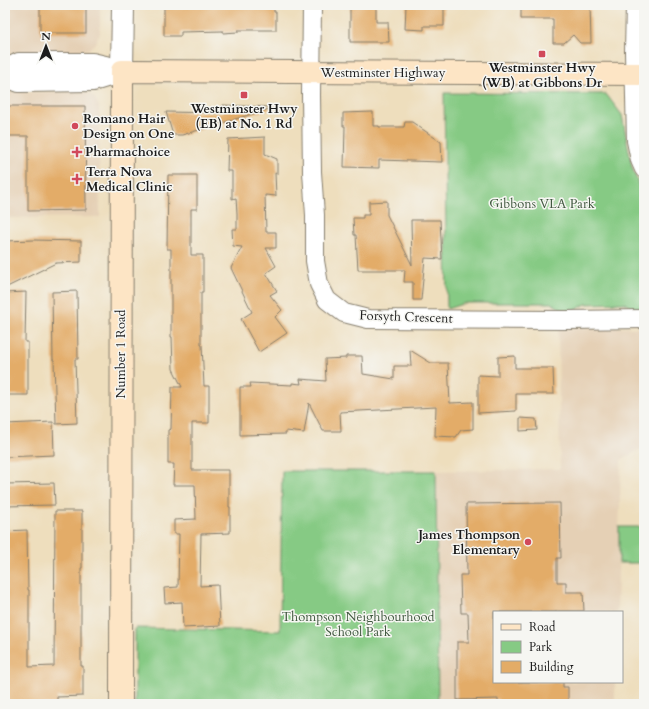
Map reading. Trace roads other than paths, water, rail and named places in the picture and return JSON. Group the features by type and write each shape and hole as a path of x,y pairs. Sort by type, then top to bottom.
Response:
{"main road":[{"name":"Westminster Highway","path":"122,71 640,74"},
{"name":"Number 1 Road","path":"121,704 122,71"}],"street":[{"name":"Number 1 Road","path":"122,71 123,5"},
{"name":"Forsyth Crescent","path":"312,5 312,172 315,215 315,261 319,284 327,300 344,313 368,319 644,319"},
{"path":"635,5 634,52 640,74 636,141 640,160 644,169"},
{"name":"Westminster Highway","path":"5,71 19,64 92,64 122,71"},
{"name":"Westminster Highway","path":"5,75 19,81 93,80 122,71"}],"place":[{"name":"Westminster Hwy (WB) at Gibbons Dr","path":"542,54"},
{"name":"Westminster Hwy (EB) at No. 1 Rd","path":"244,95"},
{"name":"Romano Hair Design on One","path":"75,126"},
{"name":"Pharmachoice","path":"77,152"},
{"name":"Terra Nova Medical Clinic","path":"77,179"},
{"name":"James Thompson Elementary","path":"528,542"}],"park label":[{"name":"Gibbons VLA Park","path":"542,204"},
{"name":"Thompson Neighbourhood School Park","path":"358,624"}]}
